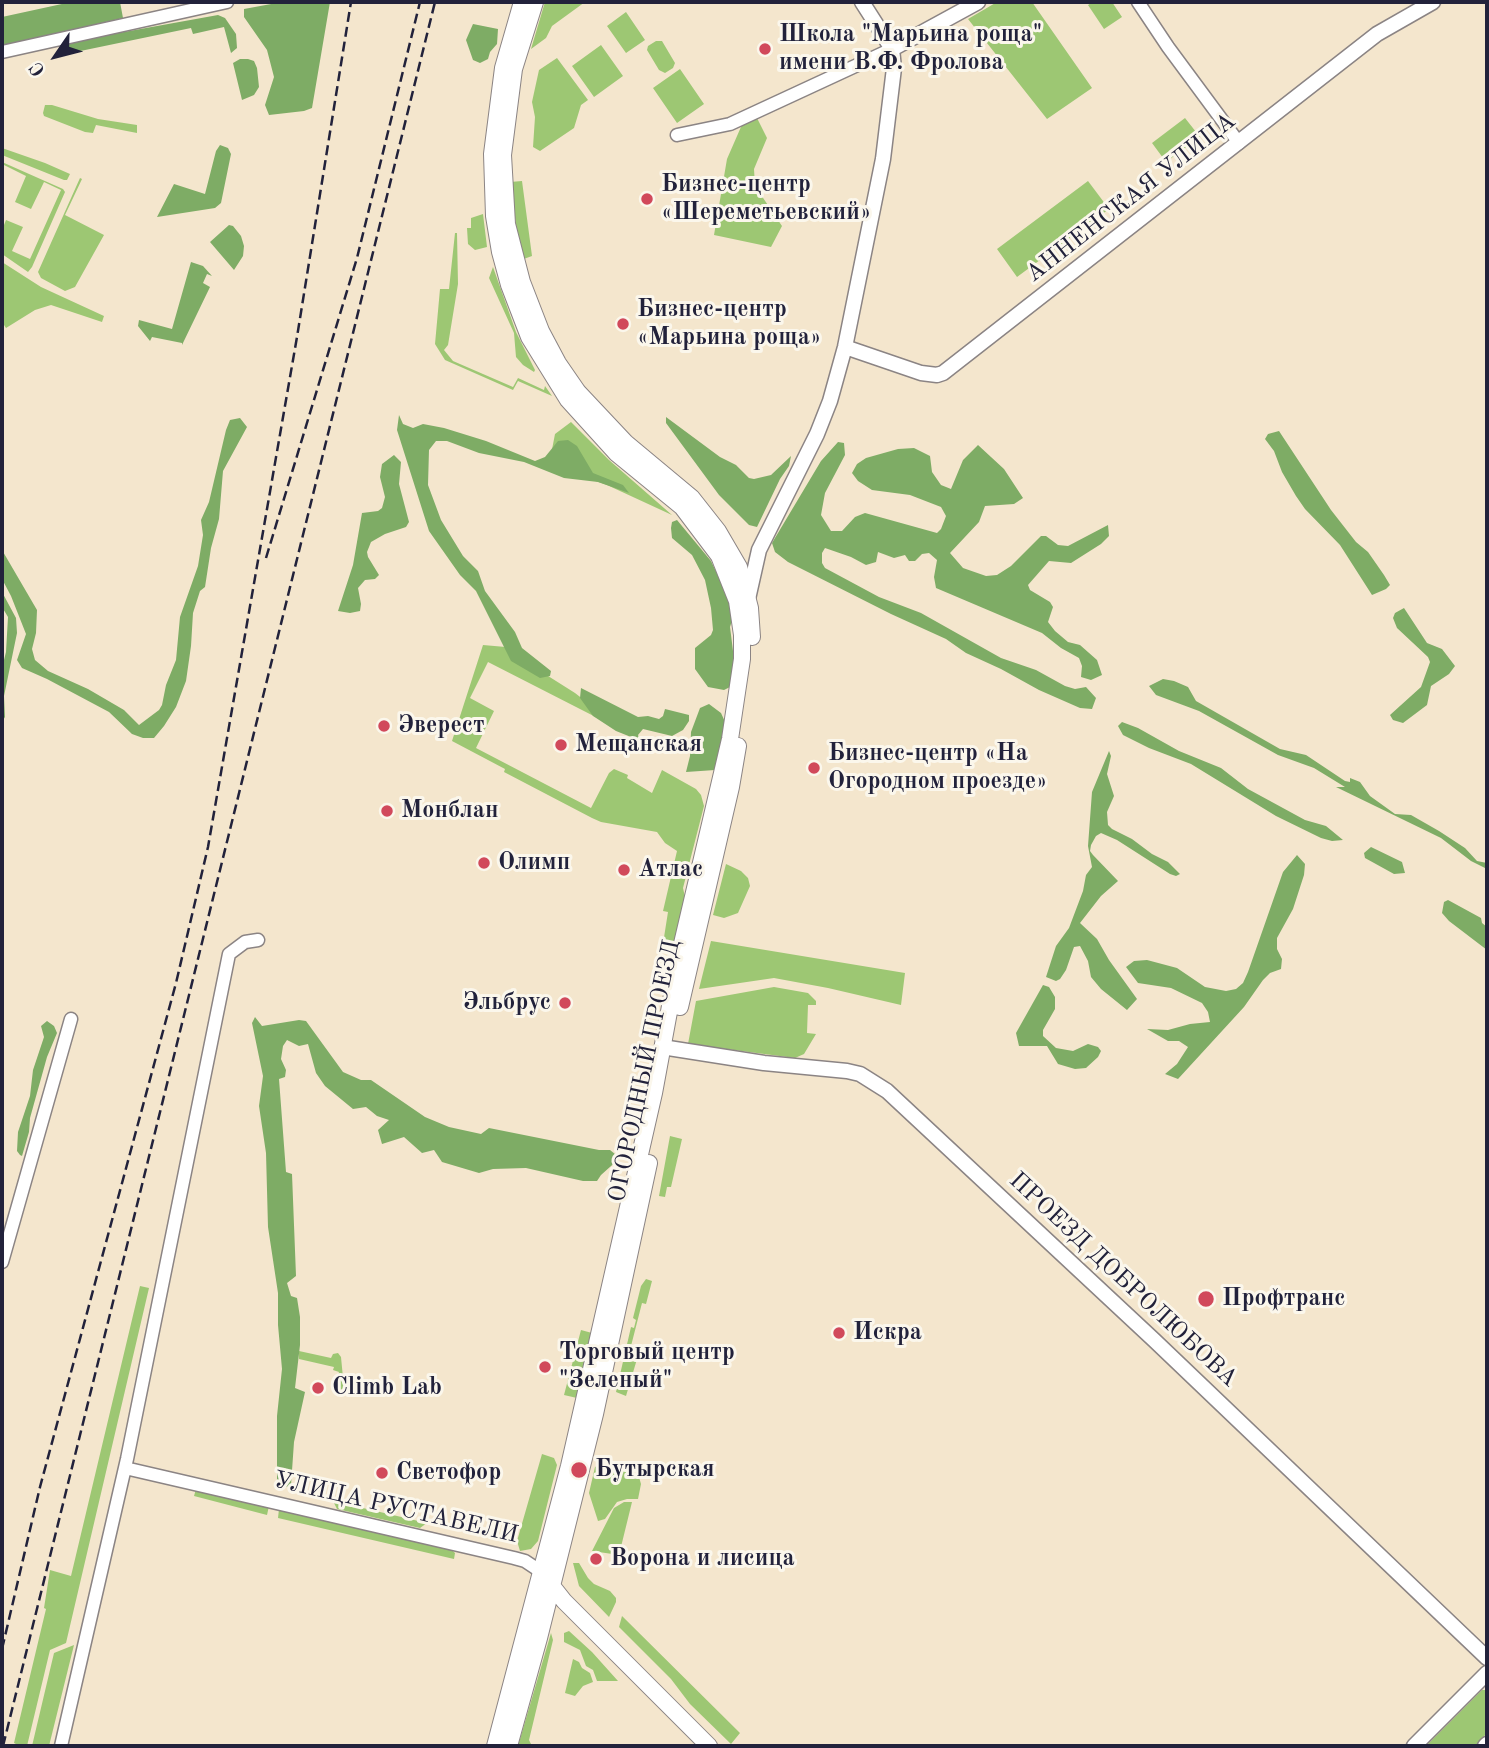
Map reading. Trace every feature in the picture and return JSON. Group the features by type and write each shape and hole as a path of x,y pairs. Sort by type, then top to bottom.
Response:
{"main road":[{"path":"522,2 503,68 494,129 493,192 500,252 520,314 548,369 580,415 621,448"},
{"path":"535,2 514,69 505,130 504,179 509,235 531,308 558,363 621,448"},
{"name":"ОГОРОДНЫЙ ПРОЕЗД","path":"495,1746 593,1361 654,1093 731,787 751,659 748,596 729,558 682,507 621,448"},
{"name":"ОГОРОДНЫЙ ПРОЕЗД","path":"509,1746 595,1414 644,1188 680,952 730,739 742,659 737,601 729,558"},
{"name":"УЛИЦА РУСТАВЕЛИ","path":"540,1572 564,1601 709,1746"}],"street":[{"path":"2,52 227,2"},
{"path":"741,635 759,552 830,401 845,347 883,159 894,68 892,49 862,2"},
{"path":"677,135 730,124 892,49 978,2"},
{"path":"1138,2 1240,143"},
{"name":"АННЕНСКАЯ УЛИЦА","path":"845,347 921,373 943,373 1377,34 1433,2"},
{"path":"729,558 745,562 759,552"},
{"path":"61,1746 125,1468 229,954 245,942 258,940"},
{"path":"2,1262 71,1019"},
{"name":"ПРОЕЗД ДОБРОЛЮБОВА","path":"666,1048 764,1063 847,1071 860,1074 887,1091 1154,1340 1487,1658"},
{"name":"УЛИЦА РУСТАВЕЛИ","path":"125,1468 514,1558 525,1561 540,1572"},
{"path":"1414,1746 1487,1673"}],"green space":[{"path":"71,2 120,2 123,18 2,46 2,17"},
{"path":"282,2 330,2 312,108 269,115 265,105 274,77 267,50 244,17 244,9"},
{"path":"545,2 585,2 552,26 546,38 531,49"},
{"path":"997,2 1032,2 1092,88 1047,119 968,19"},
{"path":"1093,2 1112,2 1122,17 1104,29 1088,5"},
{"path":"626,12 645,40 626,53 607,26"},
{"path":"218,15 225,18 236,34 237,48 231,53 224,27 193,34 191,28 66,54 63,43"},
{"path":"473,24 498,29 497,44 488,59 480,63 473,60 466,40"},
{"path":"662,41 675,63 673,68 665,73 659,70 647,50 648,46"},
{"path":"601,45 623,76 594,97 572,66"},
{"path":"557,58 588,100 581,105 574,128 540,151 533,147 535,117 532,102 539,70"},
{"path":"240,59 254,61 259,87 254,95 242,100 233,63"},
{"path":"680,69 704,104 677,123 653,88"},
{"path":"45,105 98,119 137,125 137,133 96,125 93,133 85,132 44,116"},
{"path":"755,114 767,138 754,169 755,186 782,226 771,247 714,235 727,159 744,120"},
{"path":"1185,118 1200,137 1166,162 1152,143"},
{"path":"220,145 228,148 231,154 221,203 215,208 157,217 174,184 205,194"},
{"path":"2,148 70,174 67,180 64,180 2,155"},
{"path":"2,162 63,189 65,192 28,272 2,254 2,230 6,220 23,227 12,251 30,259 61,190 44,182 31,209 15,202 26,176"},
{"path":"80,178 82,179 65,215 104,235 75,287 65,291 41,278 38,272"},
{"path":"522,181 532,256 521,260 510,182"},
{"path":"1088,181 1109,209 1017,277 997,249"},
{"path":"483,214 487,247 475,250 468,244 467,228 471,228 471,218"},
{"path":"229,225 241,236 244,246 243,256 234,270 210,242"},
{"path":"455,233 458,284 448,345 444,350 453,361 513,387 518,378 544,390 545,386 552,396 518,381 513,390 445,360 435,344 440,289 449,289"},
{"path":"2,262 41,287 104,316 102,322 51,305 35,310 6,328 2,322"},
{"path":"191,262 203,266 212,276 207,274 203,283 210,287 182,345 152,337 150,341 138,326 139,320 172,329"},
{"path":"493,267 516,332 534,372 516,357 514,333 489,278"},
{"path":"399,415 403,424 413,428 423,424 444,428 535,461 545,457 558,441 568,440 577,446 593,473 623,485 629,493 598,482 564,478 524,462 479,453 447,441 436,441 429,450 428,485 441,520 463,556 478,571 485,591 515,632 522,648 551,671 550,676 540,678 511,661 476,591 460,575 429,531 397,430"},
{"path":"666,417 720,457 736,465 749,478 771,475 791,456 789,466 757,527 749,525 719,495 666,423"},
{"path":"240,418 247,427 223,471 219,519 205,587 200,591 193,613 186,681 176,707 164,726 154,738 143,738 132,734 109,712 22,668 17,660 26,634 2,579 2,550 37,610 32,649 35,660 48,671 88,689 124,710 139,725 162,705 166,685 176,660 180,617 198,566 203,535 201,520 209,502 226,430 230,420"},
{"path":"571,422 609,460 672,515 607,485 549,465 555,434"},
{"path":"1279,431 1331,510 1356,542 1368,552 1384,575 1390,585 1386,589 1372,595 1340,545 1296,496 1274,451 1265,439 1268,434"},
{"path":"838,442 844,443 845,455 825,493 821,515 831,531 842,531 855,517 865,513 937,533 946,516 941,507 910,495 872,490 858,481 852,473 857,464 866,458 898,449 914,448 930,456 932,472 941,485 951,489 963,460 978,445 1004,469 1023,498 1014,504 985,506 979,522 950,553 963,568 986,576 997,575 1011,566 1041,536 1046,536 1058,545 1068,546 1108,525 1109,536 1101,544 1071,563 1049,561 1028,585 1030,590 1050,602 1053,607 1048,622 1055,631 1068,642 1080,645 1097,660 1102,675 1091,680 1081,677 1082,666 1079,658 1042,633 936,588 934,577 937,560 929,553 922,554 915,561 909,561 905,555 894,558 878,552 876,562 866,565 825,548 822,553 825,568 879,597 921,613 1001,658 1036,670 1065,686 1075,689 1086,687 1096,698 1092,709 1080,708 1039,690 966,653 946,639 788,562 775,552 772,543 821,461"},
{"path":"394,455 401,462 399,484 409,522 406,527 371,542 368,557 379,575 375,579 365,580 358,588 360,611 338,611 353,565 362,513 382,508 385,497 380,477 382,464"},
{"path":"677,520 711,561 735,611 730,627 734,659 732,681 730,687 724,690 708,687 695,669 695,648 711,635 713,630 711,608 705,580 692,555 672,538 672,522"},
{"path":"2,592 16,618 17,633 4,696 5,717 2,722 2,668 6,652 8,617 2,607"},
{"path":"1404,608 1427,643 1442,649 1455,666 1449,674 1431,686 1427,705 1403,723 1393,720 1390,715 1421,687 1430,662 1397,628 1393,618 1395,613"},
{"path":"483,645 517,648 537,669 575,693 625,732 488,662 470,698 494,711 476,748 591,808 609,773 614,769 628,775 627,778 652,793 662,770 696,789 701,795 704,806 683,888 685,897 669,951 662,950 668,912 663,911 677,851 665,843 657,832 601,822 504,772 505,769 452,741"},
{"path":"1163,679 1188,687 1196,701 1280,749 1306,755 1345,781 1350,782 1350,778 1360,782 1370,796 1395,814 1411,815 1439,831 1465,848 1477,861 1487,863 1487,869 1471,861 1441,838 1336,787 1345,787 1314,768 1278,755 1199,711 1156,695 1149,686"},
{"path":"581,688 638,717 659,719 665,709 689,715 689,721 683,730 672,736 643,729 636,739 616,731 593,716 580,698"},
{"path":"709,704 721,713 726,724 715,770 686,772 691,732 700,708"},
{"path":"1122,722 1179,751 1221,768 1248,789 1305,820 1326,826 1343,840 1321,838 1276,816 1191,764 1123,735 1118,726"},
{"path":"1109,751 1111,756 1107,774 1114,796 1107,812 1108,825 1168,862 1180,874 1170,874 1117,840 1101,833 1091,845 1090,851 1093,855 1118,881 1101,896 1080,923 1097,939 1137,999 1127,1010 1091,977 1088,961 1080,946 1074,947 1060,979 1056,981 1046,977 1056,946 1069,928 1086,875 1092,867 1088,846 1092,792"},
{"path":"1371,847 1402,862 1405,873 1394,874 1365,858 1364,853"},
{"path":"1297,855 1305,864 1304,875 1293,909 1277,938 1277,949 1282,959 1281,969 1270,973 1263,980 1244,1007 1178,1079 1165,1074 1177,1064 1188,1047 1179,1041 1168,1041 1147,1029 1168,1030 1210,1022 1208,1012 1202,1003 1171,988 1138,983 1126,967 1134,961 1147,960 1177,968 1205,987 1226,991 1236,989 1243,983 1248,972 1283,872"},
{"path":"726,864 741,871 748,878 750,886 738,913 724,918 713,915"},
{"path":"1448,900 1481,918 1487,927 1487,950 1442,913 1444,902"},
{"path":"711,941 905,973 901,1005 774,978 699,989"},
{"path":"1043,985 1049,987 1055,997 1055,1009 1043,1030 1043,1036 1056,1048 1073,1051 1088,1044 1098,1047 1101,1051 1098,1057 1086,1068 1075,1069 1058,1064 1047,1046 1019,1046 1016,1033"},
{"path":"774,987 808,993 816,1001 816,1005 808,1005 807,1033 816,1034 804,1054 795,1058 688,1044 696,1001"},
{"path":"255,1017 262,1026 306,1021 343,1072 361,1080 371,1080 425,1117 449,1127 481,1134 489,1128 610,1150 620,1158 597,1181 583,1181 526,1168 493,1169 479,1173 442,1162 434,1150 422,1153 404,1137 382,1144 378,1130 389,1120 377,1116 366,1107 353,1109 325,1086 316,1073 308,1044 299,1046 287,1040 281,1059 286,1070 285,1077 279,1079 286,1172 292,1174 296,1276 287,1283 291,1296 297,1298 300,1317 295,1388 305,1392 294,1442 291,1485 286,1487 277,1479 277,1416 282,1369 278,1293 268,1227 266,1153 259,1106 263,1076 252,1023"},
{"path":"47,1021 54,1026 57,1033 47,1057 22,1156 17,1151 18,1132 44,1037 41,1026"},
{"path":"670,1136 682,1139 671,1187 667,1187 665,1197 659,1196"},
{"path":"646,1279 652,1281 646,1304 642,1303 631,1346 640,1349 626,1396 616,1392 631,1327 634,1328 636,1320 633,1318 641,1286"},
{"path":"140,1286 149,1288 66,1643 50,1650 27,1746 20,1746 14,1743 46,1609 50,1570 71,1576"},
{"path":"581,1330 592,1333 581,1381 574,1379 571,1388 579,1390 577,1398 564,1395"},
{"path":"299,1351 331,1358 338,1353 341,1357 344,1388 340,1390 335,1386 339,1372 333,1370 334,1367 299,1359"},
{"path":"542,1454 554,1458 557,1465 538,1541 531,1549 520,1551 517,1541"},
{"path":"599,1465 635,1473 641,1484 638,1499 617,1502 605,1519 598,1521 589,1493 595,1467"},
{"path":"196,1489 269,1506 267,1515 194,1496"},
{"path":"333,1501 427,1523 420,1528 337,1509"},
{"path":"624,1502 632,1502 619,1555 592,1551 614,1508"},
{"path":"279,1509 452,1550 455,1553 454,1559 278,1518"},
{"path":"573,1563 579,1563 594,1584 610,1591 616,1598 609,1617 579,1586"},
{"path":"622,1616 740,1733 731,1744 619,1627"},
{"path":"569,1631 618,1681 597,1681 593,1670 586,1666 580,1650 564,1642 564,1633"},
{"path":"551,1633 553,1640 529,1740 532,1746 518,1746"},
{"path":"74,1645 49,1746 32,1746 54,1653"},
{"path":"573,1659 590,1673 593,1682 583,1686 575,1696 565,1693"},
{"path":"1482,1690 1487,1690 1487,1733 1475,1746 1426,1746"}],"railway":[{"path":"2,1649 40,1487 176,983 208,847 297,337 351,2"},
{"path":"266,558 357,258 420,2"},
{"path":"3,1746 435,2"}],"place":[{"name":"Школа \"Марьина роща\" имени В.Ф. Фролова","path":"765,49"},
{"name":"Бизнес-центр «Шереметьевский»","path":"647,199"},
{"name":"Бизнес-центр «Марьина роща»","path":"623,324"},
{"name":"Эверест","path":"384,726"},
{"name":"Мещанская","path":"561,745"},
{"name":"Бизнес-центр «На Огородном проезде»","path":"814,768"},
{"name":"Монблан","path":"387,811"},
{"name":"Олимп","path":"484,863"},
{"name":"Атлас","path":"624,870"},
{"name":"Эльбрус","path":"565,1003"},
{"name":"Профтранс","path":"1206,1299"},
{"name":"Искра","path":"839,1333"},
{"name":"Торговый центр \"Зеленый\"","path":"545,1367"},
{"name":"Climb Lab","path":"318,1388"},
{"name":"Бутырская","path":"579,1470"},
{"name":"Светофор","path":"382,1473"},
{"name":"Ворона и лисица","path":"596,1559"}]}
